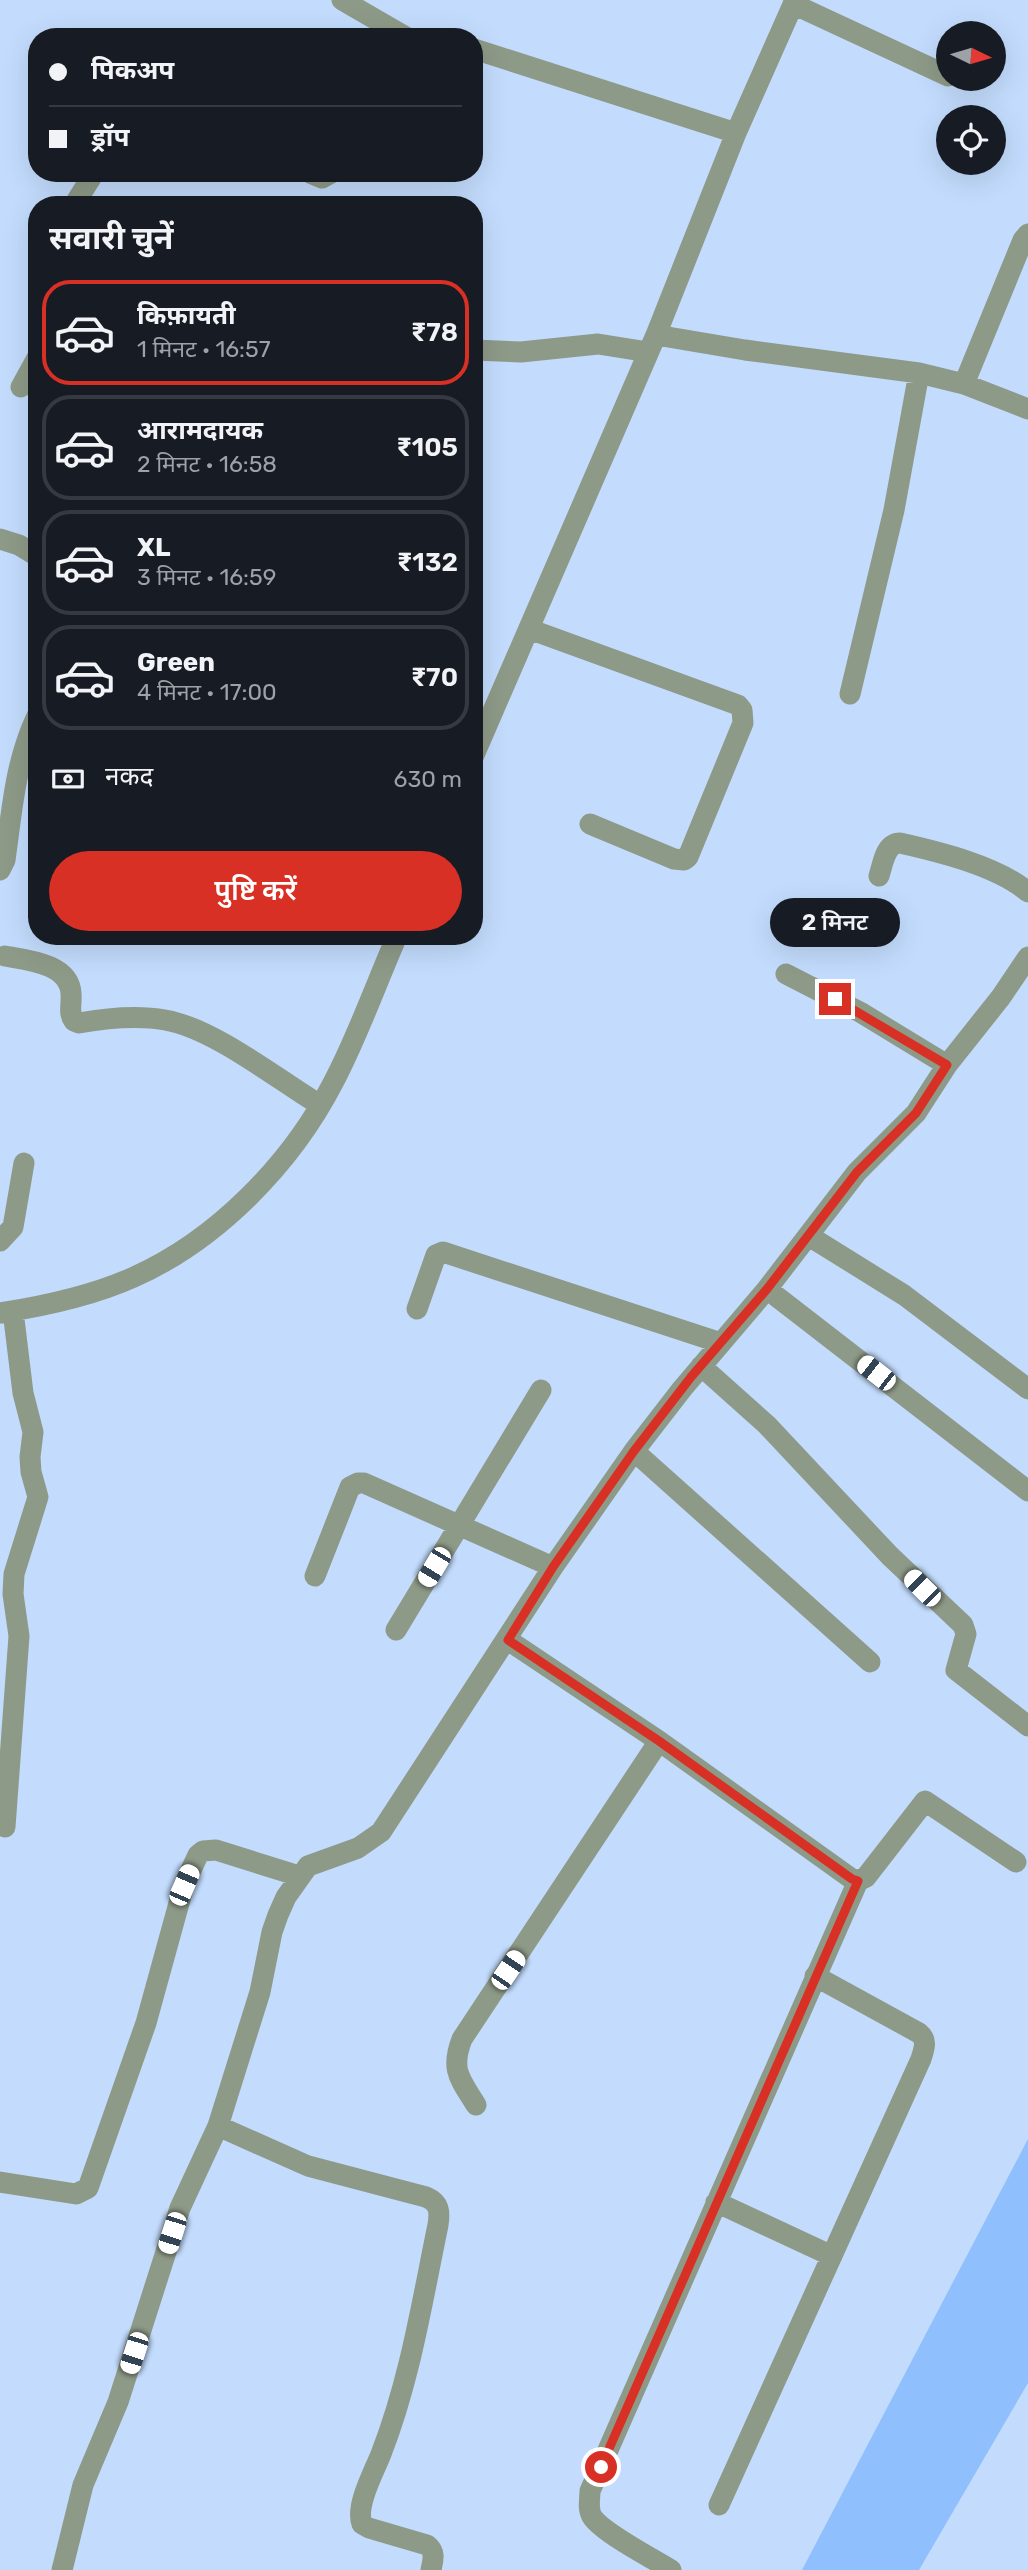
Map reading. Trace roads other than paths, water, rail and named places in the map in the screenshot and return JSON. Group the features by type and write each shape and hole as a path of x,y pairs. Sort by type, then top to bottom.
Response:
{"street":[{"path":"342,0 385,28"},
{"path":"483,730 652,343 736,133 794,2 936,70"},
{"path":"483,52 736,133"},
{"path":"964,384 1023,240 1028,234"},
{"path":"483,351 521,352 598,344 652,343 745,350 919,373 964,384 1028,409"},
{"path":"850,694 894,509 919,373"},
{"path":"21,387 28,374"},
{"path":"0,539 28,550"},
{"path":"529,629 738,705 742,710 743,723 692,852 684,860 674,859 590,824"},
{"path":"0,870 5,860 16,774 28,738"},
{"path":"879,876 889,847 900,843 976,865 1000,875 1028,892"},
{"path":"5,1827 19,1636 13,1594 15,1574 38,1497 31,1472 33,1432 7,1312 53,1304 133,1278 188,1247 260,1184 302,1135 334,1083 393,945"},
{"path":"5,956 37,962 60,973 70,985 71,1014 74,1021 79,1023 146,1017 184,1025 229,1048 320,1105"},
{"path":"62,2570 83,2485 118,2402 180,2208 218,2126 260,1992 272,1932 286,1897 308,1867 358,1848 381,1832 553,1567 634,1451 701,1366 767,1289 857,1172 916,1113 947,1065 1001,997 1028,957"},
{"path":"786,974 860,1012 947,1065"},
{"path":"0,1241 13,1227 24,1163"},
{"path":"809,1236 904,1295 1028,1389"},
{"path":"417,1309 436,1255 443,1252 721,1343"},
{"path":"767,1289 1028,1491"},
{"path":"701,1366 767,1425 906,1572 963,1625 966,1634 956,1670 1028,1726"},
{"path":"396,1630 541,1390"},
{"path":"634,1451 870,1662"},
{"path":"315,1577 353,1485 363,1483 553,1567"},
{"path":"508,1640 659,1741 858,1881"},
{"path":"477,2105 457,2071 456,2054 462,2039 659,1741"},
{"path":"671,2570 603,2528 593,2518 589,2508 590,2491 858,1881 866,1877 925,1801 1016,1863"},
{"path":"0,2182 76,2194 88,2188 146,2023 184,1885 198,1855 216,1850 299,1876"},
{"path":"719,2505 921,2059 925,2044 924,2037 919,2033 815,1976"},
{"path":"218,2126 308,2166 426,2197 437,2204 440,2212 438,2225 408,2373 389,2434 360,2510 362,2524 369,2528 432,2548 434,2554 431,2570"},
{"path":"716,2202 832,2256"}]}
